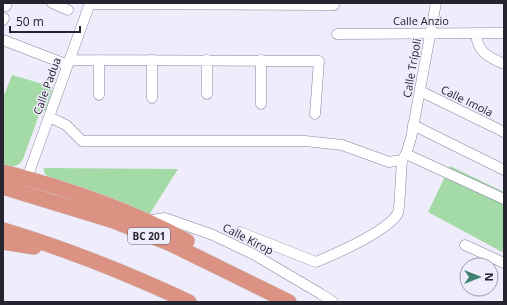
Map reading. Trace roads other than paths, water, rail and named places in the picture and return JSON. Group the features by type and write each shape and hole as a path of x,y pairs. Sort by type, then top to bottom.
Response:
{"highway":[{"path":"3,172 27,178 81,196 144,221 176,236 245,273 269,292"},
{"name":"BC 201","path":"3,187 114,221 171,244 289,302"},
{"path":"3,230 61,248 189,302"},
{"path":"3,242 40,248 61,248"}],"street":[{"path":"52,3 68,10"},
{"path":"90,3 334,5"},
{"name":"Calle Padua","path":"27,178 90,3"},
{"name":"Calle Trípoli","path":"240,232 316,262 345,250 388,224 398,212 404,157 411,138 436,3"},
{"name":"Calle Anzio","path":"337,34 504,32"},
{"path":"476,33 476,41 479,48 504,64"},
{"path":"3,40 69,62 99,60 319,61 315,114"},
{"path":"99,60 99,95"},
{"path":"152,60 152,98"},
{"path":"207,60 207,94"},
{"path":"261,104 262,60"},
{"name":"Calle Imola","path":"420,91 504,132"},
{"path":"49,117 66,125 82,141 305,141 342,145 390,162 404,157 504,199"},
{"path":"413,125 504,170"},
{"name":"Calle Kirop","path":"144,221 165,218 213,235 259,257 332,302"},
{"path":"465,245 504,262"}]}
